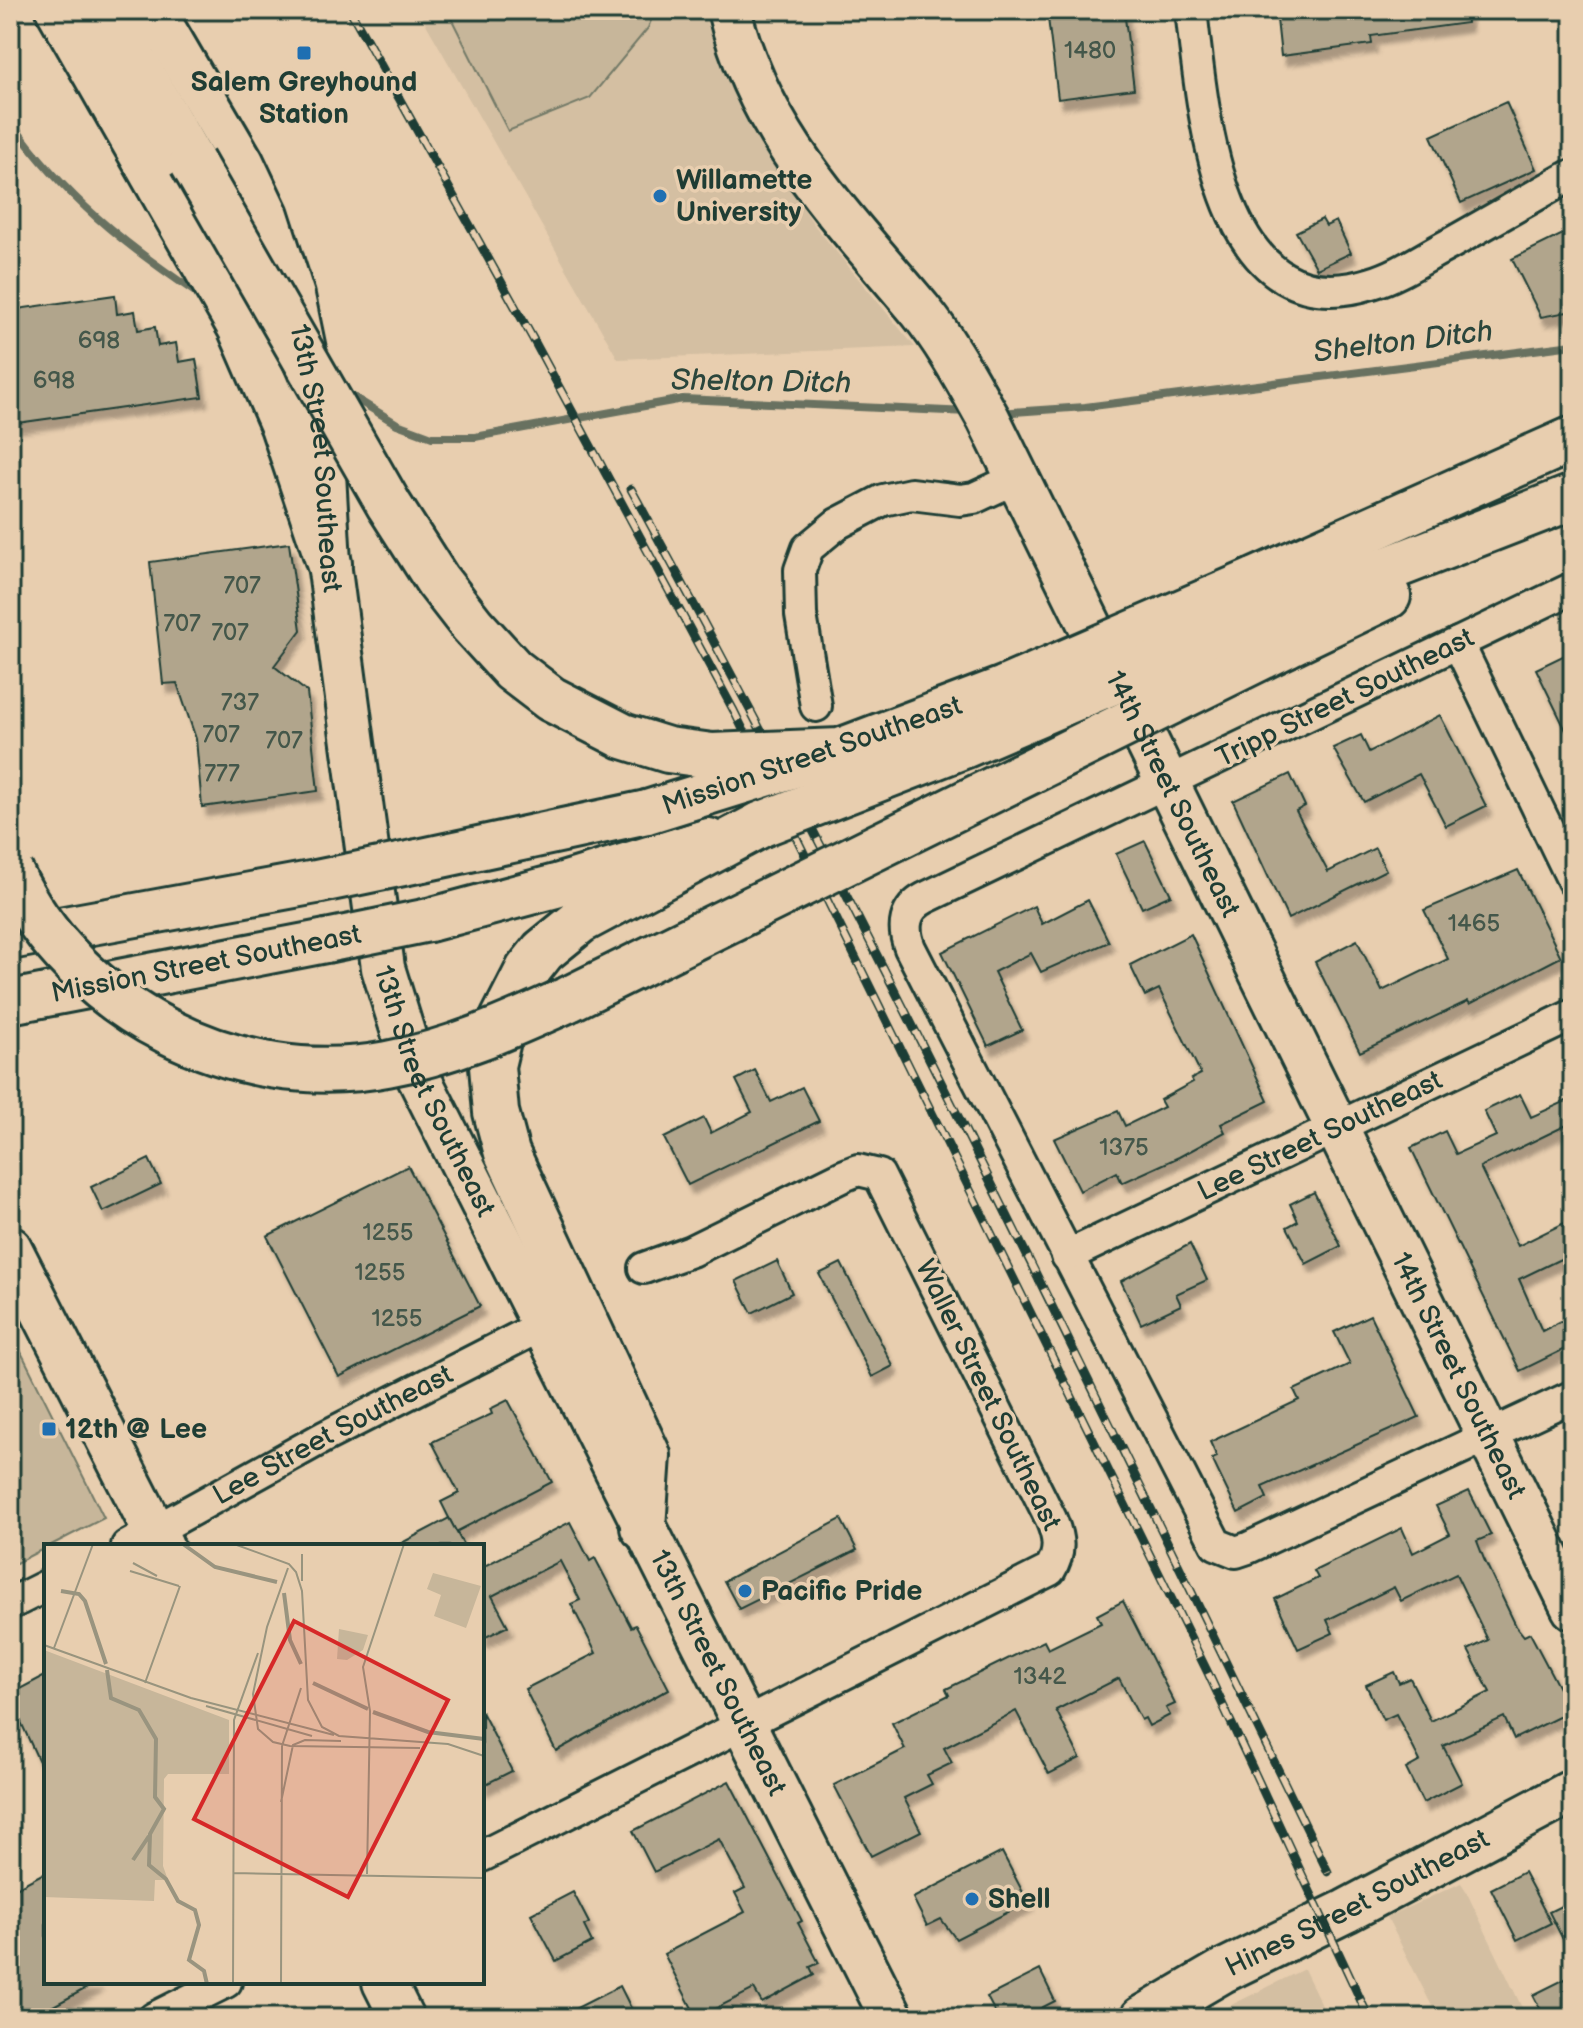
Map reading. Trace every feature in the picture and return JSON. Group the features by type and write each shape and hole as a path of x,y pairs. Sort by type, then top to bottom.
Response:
{"highway":[{"path":"59,10 171,201 240,327 301,424 329,563"},
{"path":"105,10 389,505 437,580 513,670 551,699 585,719 668,750 712,756 840,751"},
{"name":"Mission Street Southeast","path":"840,751 1004,689 1269,614 1573,439"},
{"name":"Mission Street Southeast","path":"643,1527 648,1455 507,1153 496,1112 492,1066 503,1019 528,970 543,951 580,921 668,863 963,746 1269,614 1573,498"},
{"path":"10,871 39,920 78,966 114,999 151,1024 191,1044 277,1068 332,1070 384,1065 443,1052 484,1038 569,999 1269,614"}],"main road":[{"name":"13th Street Southeast","path":"153,10 242,162 267,215 293,296 301,424"},
{"name":"14th Street Southeast","path":"729,10 752,83 789,149 820,194 921,312 962,372 1014,471 1573,1608"},
{"name":"13th Street Southeast","path":"329,563 383,968 398,1026 414,1068 541,1326 892,2018"},
{"name":"Mission Street Southeast","path":"10,938 316,882 647,812 840,751"},
{"name":"Mission Street Southeast","path":"10,1002 429,920 668,863"},
{"path":"10,1248 148,1541"},
{"name":"Hines Street Southeast","path":"1142,2018 1221,1972 1346,1911 1573,1791"},
{"path":"385,1984 402,2018"}],"street":[{"path":"1191,10 1203,111 1217,177 1259,257 1295,283 1319,291 1373,283 1398,273 1570,176"},
{"path":"816,706 801,615 802,559 837,524 883,500 911,494 960,500 974,498 1014,471"},
{"name":"Tripp Street Southeast","path":"1067,1256 910,948 906,917 925,898 1573,588"},
{"path":"1458,643 1573,881"},
{"name":"Lee Street Southeast","path":"1067,1256 1573,1015"},
{"name":"Waller Street Southeast","path":"484,1855 1050,1570 1056,1561 1059,1537 1051,1519 885,1182 873,1171 858,1170 843,1176 691,1251 644,1268"},
{"path":"1067,1256 1211,1535 1226,1551 1248,1548 1573,1396"},
{"name":"Lee Street Southeast","path":"148,1541 324,1437 541,1326"},
{"path":"10,1604 44,1587"},
{"path":"154,2018 222,1984"}],"shaded area":[{"name":"Willamette University","path":"418,10 701,10 748,122 775,166 815,226 915,347 618,359"},
{"path":"447,10 655,10 648,28 590,98 508,131"},
{"path":"10,1330 104,1518 53,1544 44,1544 44,1549 10,1566"},
{"path":"1461,1883 1527,2018 1438,2018 1387,1917"},
{"path":"1304,1969 1328,2018 1205,2018"}],"building":[{"path":"1047,10 1124,10 1134,89 1058,99"},
{"path":"1276,10 1466,10 1467,23 1371,36 1372,44 1281,56"},
{"path":"1506,102 1536,169 1461,203 1431,136"},
{"path":"1322,219 1326,226 1336,221 1351,253 1317,269 1296,232"},
{"path":"1573,229 1573,311 1541,317 1512,259"},
{"path":"115,295 117,314 135,311 138,330 155,327 158,346 176,343 179,362 196,359 202,397 10,424 10,310"},
{"path":"289,543 301,630 274,666 307,692 318,791 202,807 196,739 177,683 163,684 150,562"},
{"path":"1573,651 1573,745 1536,669"},
{"path":"1440,715 1486,806 1446,826 1419,774 1364,802 1333,748 1361,735 1369,752"},
{"path":"1290,774 1305,806 1296,811 1328,872 1375,848 1386,870 1288,919 1233,801"},
{"path":"1145,841 1171,895 1142,908 1116,854"},
{"path":"1518,870 1561,957 1470,1004 1468,1001 1360,1052 1315,962 1357,940 1382,991 1448,959 1424,910"},
{"path":"1088,900 1109,942 1041,972 1031,953 994,972 1022,1030 988,1046 942,952 1034,906 1042,924"},
{"path":"1191,934 1268,1101 1221,1124 1225,1132 1179,1157 1122,1183 1117,1172 1080,1191 1054,1139 1118,1111 1125,1126 1164,1107 1160,1100 1193,1082 1191,1079 1201,1074 1159,989 1145,996 1130,965"},
{"path":"755,1070 771,1102 802,1087 819,1121 688,1185 664,1138 704,1118 711,1133 752,1112 736,1080"},
{"path":"1520,1094 1531,1117 1573,1098 1573,1122 1480,1167 1518,1246 1564,1223 1573,1242 1573,1253 1519,1279 1542,1331 1573,1315 1573,1345 1520,1371 1411,1148 1445,1131 1456,1154 1496,1136 1484,1111"},
{"path":"149,1159 161,1184 103,1212 91,1187"},
{"path":"408,1166 480,1306 339,1377 267,1236"},
{"path":"1314,1192 1341,1246 1306,1264 1287,1227 1298,1221 1290,1204"},
{"path":"1190,1244 1207,1280 1176,1294 1181,1305 1141,1324 1121,1281"},
{"path":"777,1261 792,1293 752,1313 736,1281"},
{"path":"841,1263 893,1366 872,1377 819,1274"},
{"path":"1370,1315 1419,1417 1262,1487 1267,1498 1238,1513 1212,1459 1217,1457 1210,1442 1299,1400 1294,1390 1350,1364 1334,1332"},
{"path":"508,1400 552,1482 456,1532 441,1502 459,1493 432,1442 492,1414 490,1409"},
{"path":"1469,1491 1491,1535 1477,1541 1484,1559 1516,1626 1524,1636 1530,1633 1571,1711 1514,1739 1504,1717 1443,1746 1462,1783 1423,1803 1406,1769 1420,1761 1396,1714 1383,1720 1366,1685 1394,1672 1399,1683 1410,1678 1431,1721 1490,1692 1468,1650 1488,1640 1456,1574 1401,1601 1394,1587 1327,1620 1333,1633 1298,1649 1275,1599 1318,1578 1314,1571 1402,1528 1413,1553 1450,1534 1436,1506"},
{"path":"449,1518 463,1544 400,1544"},
{"path":"841,1519 857,1550 739,1609 724,1581"},
{"path":"570,1522 590,1561 595,1558 631,1627 636,1625 669,1689 556,1751 525,1689 596,1653 571,1604 580,1600 560,1561 492,1596 508,1626 484,1638 484,1566"},
{"path":"1123,1601 1175,1704 1166,1708 1170,1715 1149,1726 1145,1718 1141,1720 1119,1678 1056,1710 1080,1758 1049,1774 1016,1711 944,1748 952,1763 927,1775 932,1784 904,1798 921,1831 871,1856 834,1785 905,1749 892,1723 949,1695 946,1689 1044,1641 1048,1649 1101,1623 1097,1615"},
{"path":"44,1676 44,1773 10,1698 10,1694"},
{"path":"484,1716 512,1771 484,1785"},
{"path":"729,1781 802,1921 798,1923 819,1963 810,1967 814,1975 762,2003 754,1989 697,2018 664,1954 745,1912 735,1893 745,1888 719,1839 654,1872 633,1831"},
{"path":"1002,1852 1028,1902 956,1939 941,1919 927,1926 913,1898"},
{"path":"1524,1872 1551,1923 1517,1940 1491,1889"},
{"path":"44,1873 44,1984 94,1984 31,2018 10,2018 10,1891"},
{"path":"573,1892 589,1923 584,1926 592,1942 556,1961 531,1914"},
{"path":"1573,1900 1573,1959 1549,1912"},
{"path":"1040,1970 1055,2001 1022,2018 998,2018 987,1997"},
{"path":"1573,1975 1573,2013 1564,2018 1545,2018 1533,1995"},
{"path":"620,1986 636,2018 557,2018"}],"waterway":[{"name":"Shelton Ditch","path":"10,121 52,173 97,218 201,296"},
{"name":"Shelton Ditch","path":"998,413 1085,407 1573,345"},
{"name":"Shelton Ditch","path":"345,392 397,424 432,437 475,437 683,399 969,412"}],"railway":[{"path":"350,10 532,337 734,711 1208,1673 1369,2018"},
{"path":"631,489 901,1003 1328,1872"}],"place":[{"name":"Salem Greyhound Station","path":"304,53"},
{"name":"Willamette University","path":"660,196"},
{"name":"12th @ Lee","path":"49,1429"},
{"name":"Pacific Pride","path":"745,1591"},
{"name":"Shell","path":"972,1899"}]}
